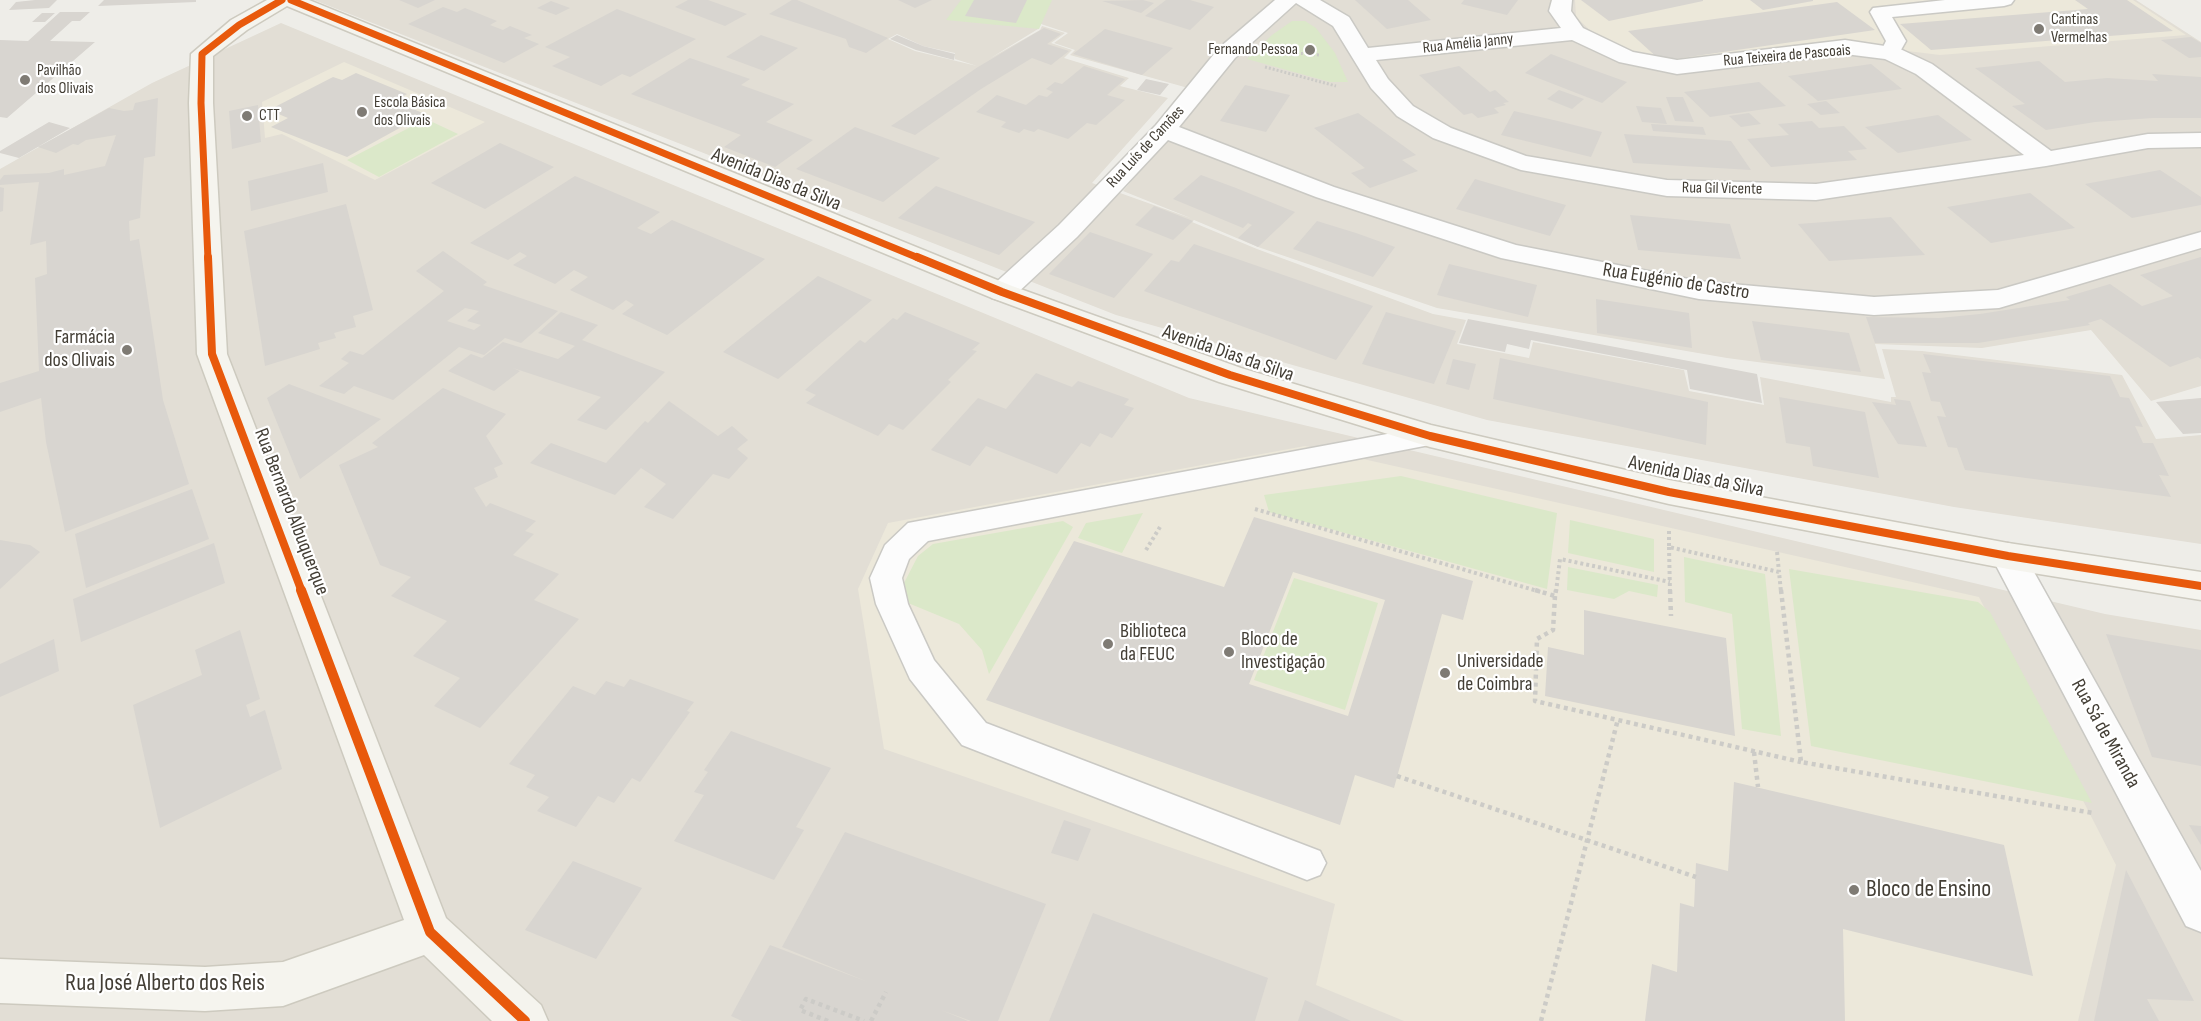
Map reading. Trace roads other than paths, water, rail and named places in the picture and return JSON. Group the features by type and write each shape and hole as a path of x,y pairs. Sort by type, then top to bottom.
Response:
{"street":[{"name":"Rua Bernardo Albuquerque","path":"282,0 239,25 202,54 201,103 212,354 430,932 525,1021"},
{"name":"Avenida Dias da Silva","path":"291,0 1002,292 1230,375 1430,436 1669,492 2008,556 2201,586"},
{"name":"Rua Luís de Camões","path":"1002,292 1068,231 1164,130 1230,51 1288,0"},
{"name":"Rua Gil Vicente","path":"1305,0 1341,22 1379,82 1405,111 1442,133 1521,163 1667,188 1816,192 2046,159 2148,141 2201,140"},
{"path":"1562,0 1560,11 1575,33"},
{"name":"Rua Amélia Janny","path":"1361,55 1575,33"},
{"name":"Rua Teixeira de Pascoais","path":"1575,33 1627,57 1677,67 1845,47 1890,53 1924,69 2046,159"},
{"name":"Rua Eugénio de Castro","path":"1164,130 1324,192 1511,252 1699,290 1874,306 1999,299 2201,240"},
{"name":"Rua Sá de Miranda","path":"2008,556 2201,912"},
{"name":"Rua José Alberto dos Reis","path":"0,981 206,989 283,984 430,932"}],"lane":[{"path":"1873,6 2004,0"},
{"path":"1873,6 1896,41 1890,53"},
{"path":"1307,863 974,734 922,669 892,604 886,578 896,553 920,531 1430,436"}],"place":[{"name":"Cantinas Vermelhas","path":"2039,29"},
{"name":"Fernando Pessoa","path":"1310,50"},
{"name":"Pavilhão dos Olivais","path":"25,80"},
{"name":"Escola Básica dos Olivais","path":"362,112"},
{"name":"CTT","path":"247,116"},
{"name":"Farmácia dos Olivais","path":"127,350"},
{"name":"Biblioteca da FEUC","path":"1108,644"},
{"name":"Bloco de Investigação","path":"1229,652"},
{"name":"Universidade de Coimbra","path":"1445,673"},
{"name":"Bloco de Ensino","path":"1854,890"}]}
